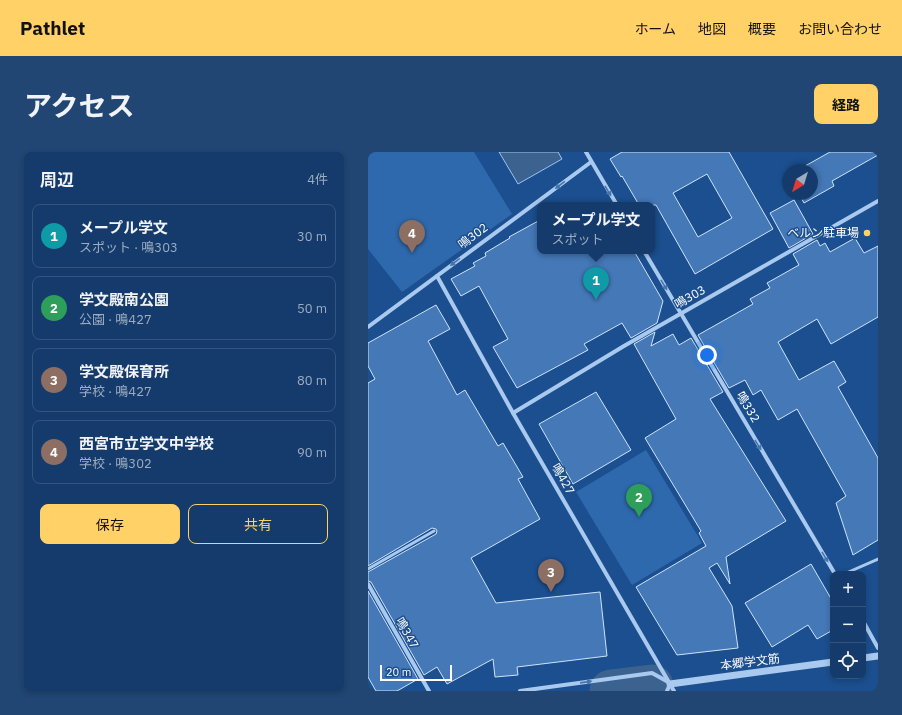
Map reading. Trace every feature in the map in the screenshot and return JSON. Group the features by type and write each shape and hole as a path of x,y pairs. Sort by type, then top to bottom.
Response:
{"street":[{"path":"586,152 615,202"},
{"name":"鳴302","path":"368,328 591,162"},
{"name":"鳴303","path":"513,413 624,346 878,201"},
{"name":"鳴332","path":"646,254 833,571"},
{"name":"鳴427","path":"437,276 513,413 674,691"},
{"name":"鳴347","path":"368,584 430,691"},
{"path":"866,626 878,648"},
{"path":"866,658 878,656"},
{"name":"本郷学文筋","path":"670,684 830,662"},
{"path":"520,691 652,673 670,684 667,691"}],"lane":[{"path":"368,570 434,531"},
{"path":"850,571 878,558"}],"shaded area":[{"path":"368,152 474,152 512,214 402,292 368,249"},
{"path":"499,152 558,152 562,159 518,184"},
{"path":"646,450 702,543 632,585 576,492"}],"building":[{"path":"622,152 729,152 773,229 695,274 655,205 655,202 637,202 622,176 621,177 610,159","holes":["707,174 732,218 698,237 673,193"]},
{"path":"830,152 878,152 878,155 832,181 834,186 818,195 818,164 809,164"},
{"path":"794,200 813,234 789,248 770,213"},
{"path":"802,200 809,200 804,203"},
{"path":"537,222 537,254 636,254 663,301 657,323 631,338 622,323 584,344 588,350 517,388 493,347 508,339 479,286 461,296 451,279 475,266 473,263 486,256 485,253 510,238 509,237"},
{"path":"855,238 864,253 878,246 878,317 831,344 817,319 778,342 799,380 834,361 846,382 838,387 878,458 878,540 853,555 836,503 846,496 797,409 778,420 761,390 753,395 745,380 729,388 698,335 753,304 750,299 770,288 767,283 799,265 793,254 817,240 820,246 825,243 830,252"},
{"path":"436,305 450,329 428,341 457,395 465,390 498,446 503,443 523,477 518,479 540,519 471,558 496,603 600,592 607,656 517,667 518,675 495,677 493,659 447,684 437,667 424,675 371,582 368,581 368,572 436,534 437,531 436,529 432,528 368,566 368,383 375,379 368,366 368,343"},
{"path":"655,332 651,346 673,334 679,345 691,338 723,392 710,399 786,521 726,557 730,584 717,563 709,568 732,606 738,648 677,655 636,587 706,546 699,533 701,531 645,438 676,419 634,344"},
{"path":"596,392 631,450 573,484 539,424"},
{"path":"811,564 830,597 830,632 817,639 808,625 772,647 745,603"},
{"path":"368,591 418,679 397,691 376,691 368,677"}],"waterway":[{"path":"611,691 652,686"}],"place":[{"name":"ベルン駐車場","path":"867,233"},
{"name":"西宮市立学文中学校","path":"412,253"},
{"name":"メープル学文","path":"596,300"},
{"name":"学文殿南公園","path":"639,517"},
{"name":"学文殿保育所","path":"551,592"}]}
